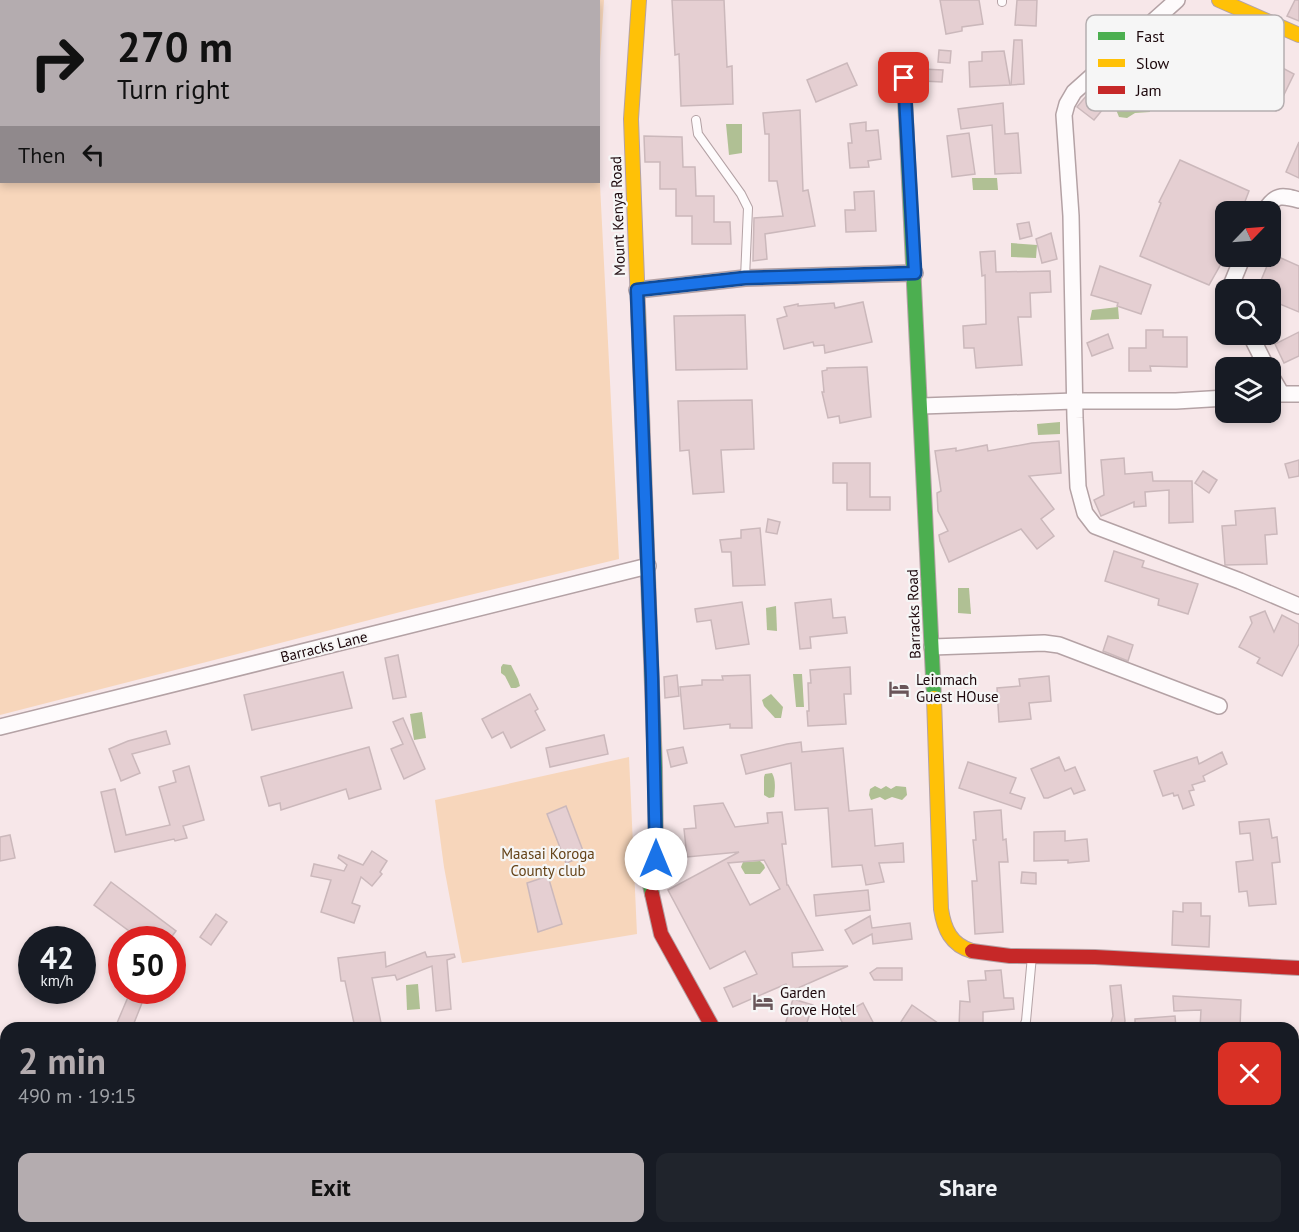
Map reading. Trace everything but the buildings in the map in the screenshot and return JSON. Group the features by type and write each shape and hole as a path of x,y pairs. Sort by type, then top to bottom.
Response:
{"street":[{"name":"Mount Kenya Road","path":"639,0 631,119 656,848 656,859 649,880 661,934 710,1022"},
{"path":"1160,15 1177,0"},
{"path":"1219,0 1253,15"},
{"path":"1284,28 1299,35"},
{"name":"Barracks Road","path":"904,78 932,647 939,880 943,920 951,938 958,945 972,951 989,954 1299,968"},
{"path":"1086,81 1074,92 1064,115 1071,216 1078,487 1085,513 1095,526 1299,606"},
{"path":"1274,201 1277,197 1283,196 1299,200"},
{"path":"637,290 745,278 915,273"},
{"path":"1281,394 1299,394"},
{"path":"921,406 1215,399"},
{"name":"Barracks Lane","path":"0,728 648,566"},
{"path":"932,647 1044,643 1059,645 1219,706"}],"lane":[{"path":"696,120 698,134 741,194 748,208 745,278"},
{"path":"1026,1022 1033,955"}],"green space":[{"path":"600,0 604,0 600,60"},
{"path":"0,183 600,183 619,559 412,609 0,715"},
{"name":"Maasai Koroga County club","path":"629,757 637,934 462,963 444,867 435,800"}],"shaded area":[{"path":"1117,111 1150,111 1135,113 1127,118 1119,117"},
{"path":"726,124 742,124 742,153 729,155"},
{"path":"972,178 997,178 998,190 973,190"},
{"path":"1011,243 1037,245 1036,258 1011,257"},
{"path":"1118,307 1119,319 1090,320 1092,310"},
{"path":"1060,422 1060,434 1038,435 1037,424"},
{"path":"958,588 969,588 971,614 958,613"},
{"path":"776,606 777,631 767,630 766,608"},
{"path":"503,664 511,665 520,686 511,688 501,673"},
{"path":"793,674 802,674 804,707 796,707"},
{"path":"771,694 783,707 781,718 775,718 764,706 762,700"},
{"path":"422,712 426,738 414,740 410,714"},
{"path":"772,773 775,782 774,797 769,798 764,795 764,777 765,774"},
{"path":"875,786 881,789 886,786 891,789 896,786 906,787 907,795 902,800 892,797 885,800 880,797 871,800 870,789"},
{"path":"760,861 765,868 760,874 745,874 741,867 743,862"},
{"path":"418,984 420,1009 407,1010 406,985"}],"traffic: fast":[{"path":"904,78 934,698"},
{"path":"642,413 655,768 656,859 649,880 652,894"}],"traffic: slow":[{"path":"639,0 631,119 642,413"},
{"path":"1219,0 1253,15"},
{"path":"1284,28 1299,35"},
{"path":"934,698 941,909 950,935 959,945 972,951"}],"traffic: jam":[{"path":"652,894 661,934 710,1022"},
{"path":"972,951 1010,956 1095,957 1299,968"}],"place":[{"name":"Leinmach Guest HOuse","path":"899,689"},
{"name":"Garden Grove Hotel","path":"763,1002"}],"route":[{"path":"656,859 652,678 637,290 745,278 915,273 904,78"}]}
